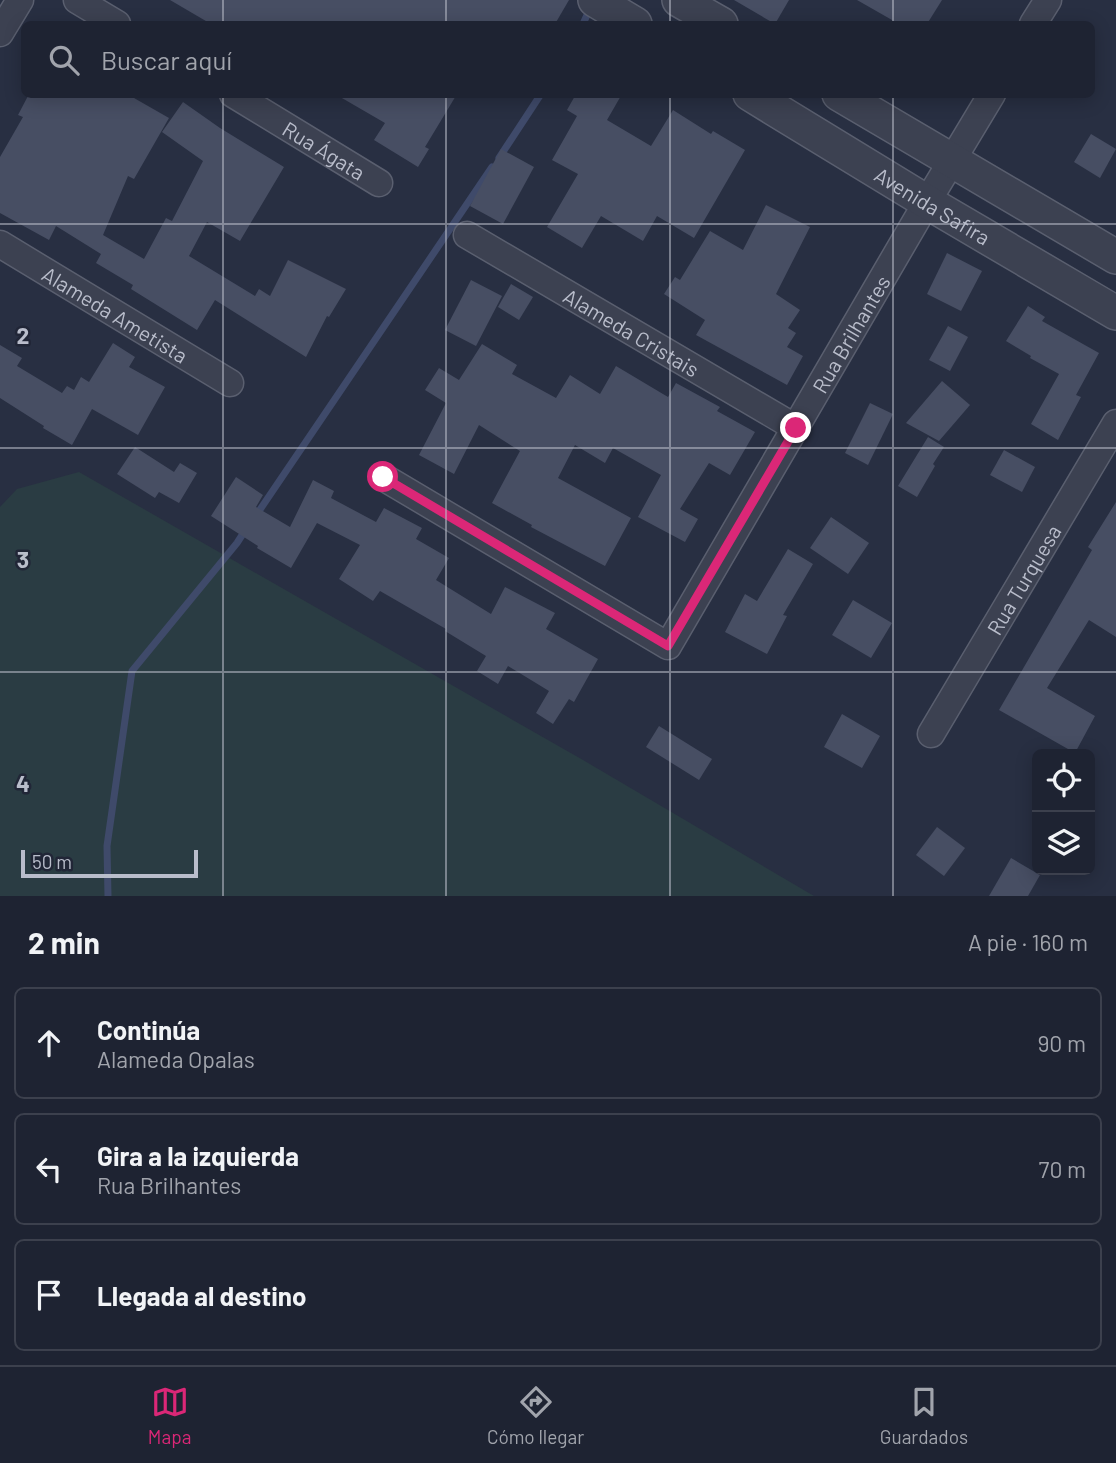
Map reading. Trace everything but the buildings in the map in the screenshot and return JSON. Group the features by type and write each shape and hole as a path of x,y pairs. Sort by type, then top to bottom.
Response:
{"street":[{"path":"0,33 20,0"},
{"path":"77,0 112,21"},
{"path":"595,0 629,21"},
{"path":"679,0 716,21"},
{"path":"1035,21 1048,0"},
{"name":"Rua Ágata","path":"240,98 379,183"},
{"name":"Avenida Safira","path":"757,98 1116,313"},
{"path":"846,98 1116,257"},
{"name":"Rua Brilhantes","path":"383,477 668,646 990,98"},
{"name":"Alameda Cristais","path":"467,235 796,428"},
{"name":"Alameda Ametista","path":"0,244 230,383"},
{"name":"Rua Turquesa","path":"930,734 1116,423"}],"shaded area":[{"path":"79,472 583,760 814,896 0,896 0,507 17,489"}],"waterway":[{"path":"584,21 591,6"},
{"path":"499,158 538,98"},
{"path":"255,517 492,167"},
{"path":"108,896 107,846 132,671 246,529"}],"route":[{"path":"383,477 668,646 796,428"}]}
